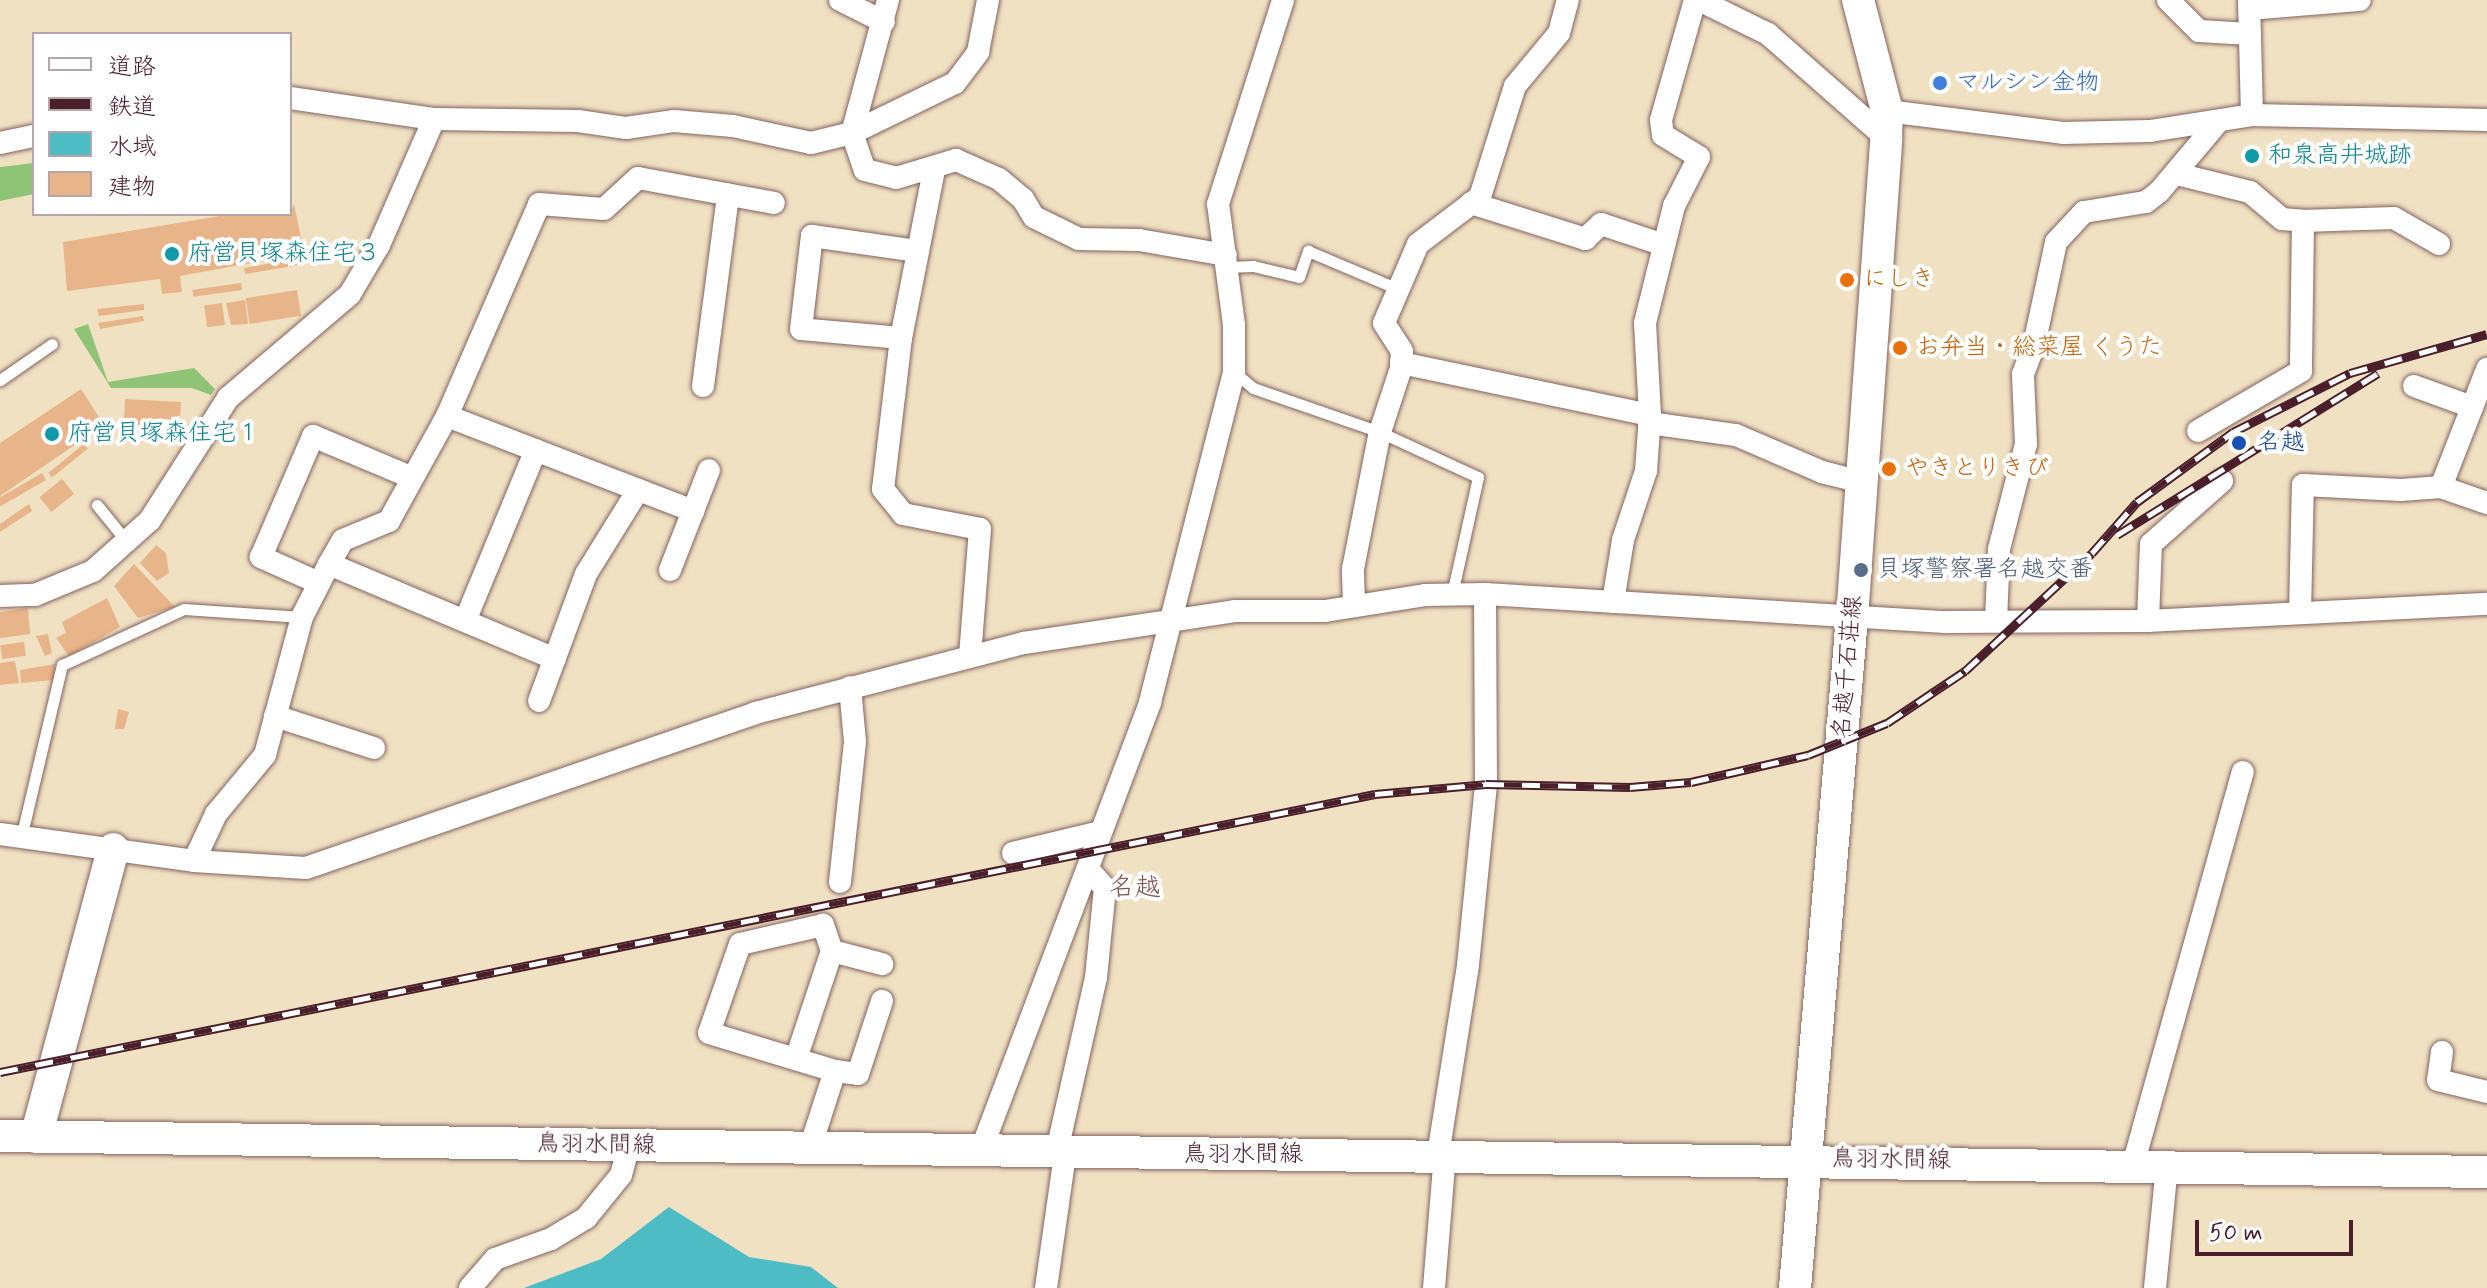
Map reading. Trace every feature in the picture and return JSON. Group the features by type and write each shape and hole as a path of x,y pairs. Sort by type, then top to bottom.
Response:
{"street":[{"path":"840,0 886,11 852,133 865,170 896,178 934,170 956,160 999,179 1034,217 1079,239 1139,240 1226,261"},
{"path":"292,98 434,119 578,121 626,128 674,121 733,126 811,143 852,133 955,83 978,52 988,0"},
{"path":"980,1153 1150,702 1234,372 1226,261 1218,204 1283,0"},
{"path":"1354,603 1353,569 1380,432 1401,363 1402,351 1384,323 1418,244 1480,197 1515,86 1559,33 1568,0"},
{"path":"1613,602 1623,540 1646,471 1650,419 1645,323 1674,206 1699,157 1663,135 1661,120 1697,0 1768,34 1887,124 2063,133 2150,131 2252,115 2487,120"},
{"name":"名越千石荘線","path":"1795,1288 1852,618 1887,124 1858,0"},
{"path":"2168,0 2199,31 2250,34"},
{"path":"2252,115 2249,5 2360,0"},
{"path":"0,596 35,595 93,571 150,520 228,398 350,294 379,245 434,119"},
{"path":"1996,621 1999,549 2026,444 2023,374 2034,345 2056,242 2084,212 2146,202 2177,174 2218,122"},
{"path":"0,143 32,136"},
{"path":"934,170 901,338 883,489 903,514 980,529 970,656"},
{"path":"2177,174 2250,192 2282,219 2394,218 2439,244"},
{"path":"194,861 216,814 265,755 302,617 324,574 343,540 389,521 447,416 539,204 604,209 638,178 774,203"},
{"path":"703,386 728,195"},
{"path":"1471,203 1585,239 1601,224 1664,245"},
{"path":"2198,431 2301,371 2303,221"},
{"path":"901,338 801,329 812,236 918,251"},
{"path":"1401,363 1650,419 1736,435 1822,472 1861,482"},
{"path":"2441,487 2487,369"},
{"path":"2414,386 2472,407"},
{"path":"447,416 693,511"},
{"path":"413,478 313,436 261,557 324,574 465,621 555,659"},
{"path":"465,621 536,450"},
{"path":"670,570 709,470"},
{"path":"2148,621 2151,544 2222,481"},
{"path":"2300,613 2303,485 2401,490 2441,487 2487,503"},
{"path":"539,701 586,574 638,490"},
{"path":"11,836 194,861 306,868 755,713 970,656 1080,633 1235,611 1325,611 1354,603 1452,594 1852,618 1996,621 2148,621 2487,604"},
{"path":"1434,1288 1442,1155 1468,965 1486,784 1485,594"},
{"path":"840,882 855,742 850,687"},
{"path":"275,716 374,748"},
{"path":"2133,1165 2243,772"},
{"path":"1013,853 1100,832"},
{"path":"36,1137 113,849"},
{"path":"1046,1288 1060,1155 1096,978 1105,888 1088,869"},
{"path":"796,1059 832,951 823,925 740,944 709,1033 835,1071 858,1074 882,1001"},
{"path":"832,951 882,964"},
{"path":"2442,1052 2438,1080 2487,1092"},
{"path":"809,1151 835,1071"},
{"name":"鳥羽水間線","path":"0,1136 1060,1155 1807,1159 2487,1172"},
{"path":"470,1288 495,1259 551,1239 586,1218 621,1175 629,1145"},
{"path":"2155,1288 2167,1166"}],"lane":[{"path":"1226,261 1299,277 1308,251 1398,289"},
{"path":"0,380 52,344"},
{"path":"1234,372 1253,388 1380,432 1478,477 1452,594"},
{"path":"97,505 127,542"},
{"path":"11,836 62,665 184,609 302,617"}],"green space":[{"path":"32,163 32,194 0,201 0,167"},
{"path":"88,324 108,382 194,368 215,389 211,395 192,388 111,388 74,329"}],"water":[{"path":"669,1207 749,1257 811,1267 838,1288 524,1288 601,1259"}],"building":[{"name":"府営貝塚森住宅３","path":"294,204 302,243 279,249 280,258 180,276 182,292 162,294 160,279 67,291 63,242 220,216 292,216"},
{"path":"299,258 300,265 245,274 244,268"},
{"path":"241,283 242,290 193,297 192,290"},
{"path":"297,290 301,316 250,324 246,298"},
{"path":"245,300 248,324 231,325 226,303"},
{"path":"222,303 225,325 207,327 204,306"},
{"path":"144,304 144,310 99,316 97,309"},
{"path":"143,316 144,321 100,329 98,323"},
{"name":"府営貝塚森住宅１","path":"81,389 104,425 0,496 0,443"},
{"path":"125,399 181,402 179,443 123,440"},
{"path":"84,444 88,449 52,478 48,473"},
{"path":"42,473 46,480 1,506 0,497"},
{"path":"62,479 74,494 51,512 39,497"},
{"path":"29,504 32,511 0,532 0,524"},
{"path":"156,545 166,553 169,573 157,581 140,563"},
{"path":"134,564 175,607 138,618 114,586"},
{"path":"107,598 120,627 69,656 56,638 66,633 62,622"},
{"path":"28,608 30,634 0,638 0,612"},
{"path":"48,634 52,653 45,656 36,636"},
{"path":"24,642 26,656 2,659 0,645"},
{"path":"15,661 19,683 0,685 0,663"},
{"path":"55,664 54,680 21,683 20,670"},
{"path":"118,709 129,712 124,729 115,729"}],"railway":[{"path":"0,1072 1375,794 1486,784 1630,787 1691,782 1808,755 1887,723 1965,671 2092,553 2137,502 2233,432 2350,373 2487,334"},
{"path":"2117,535 2378,373"}],"place":[{"name":"マルシン金物","path":"1940,83"},
{"name":"和泉高井城跡","path":"2252,156"},
{"name":"府営貝塚森住宅３","path":"172,254"},
{"name":"にしき","path":"1847,280"},
{"name":"お弁当・総菜屋 くうた","path":"1900,348"},
{"name":"府営貝塚森住宅１","path":"52,434"},
{"name":"名越","path":"2239,443"},
{"name":"やきとりきび","path":"1889,469"},
{"name":"貝塚警察署名越交番","path":"1861,570"}],"district":[{"name":"名越","path":"1135,889"}]}
